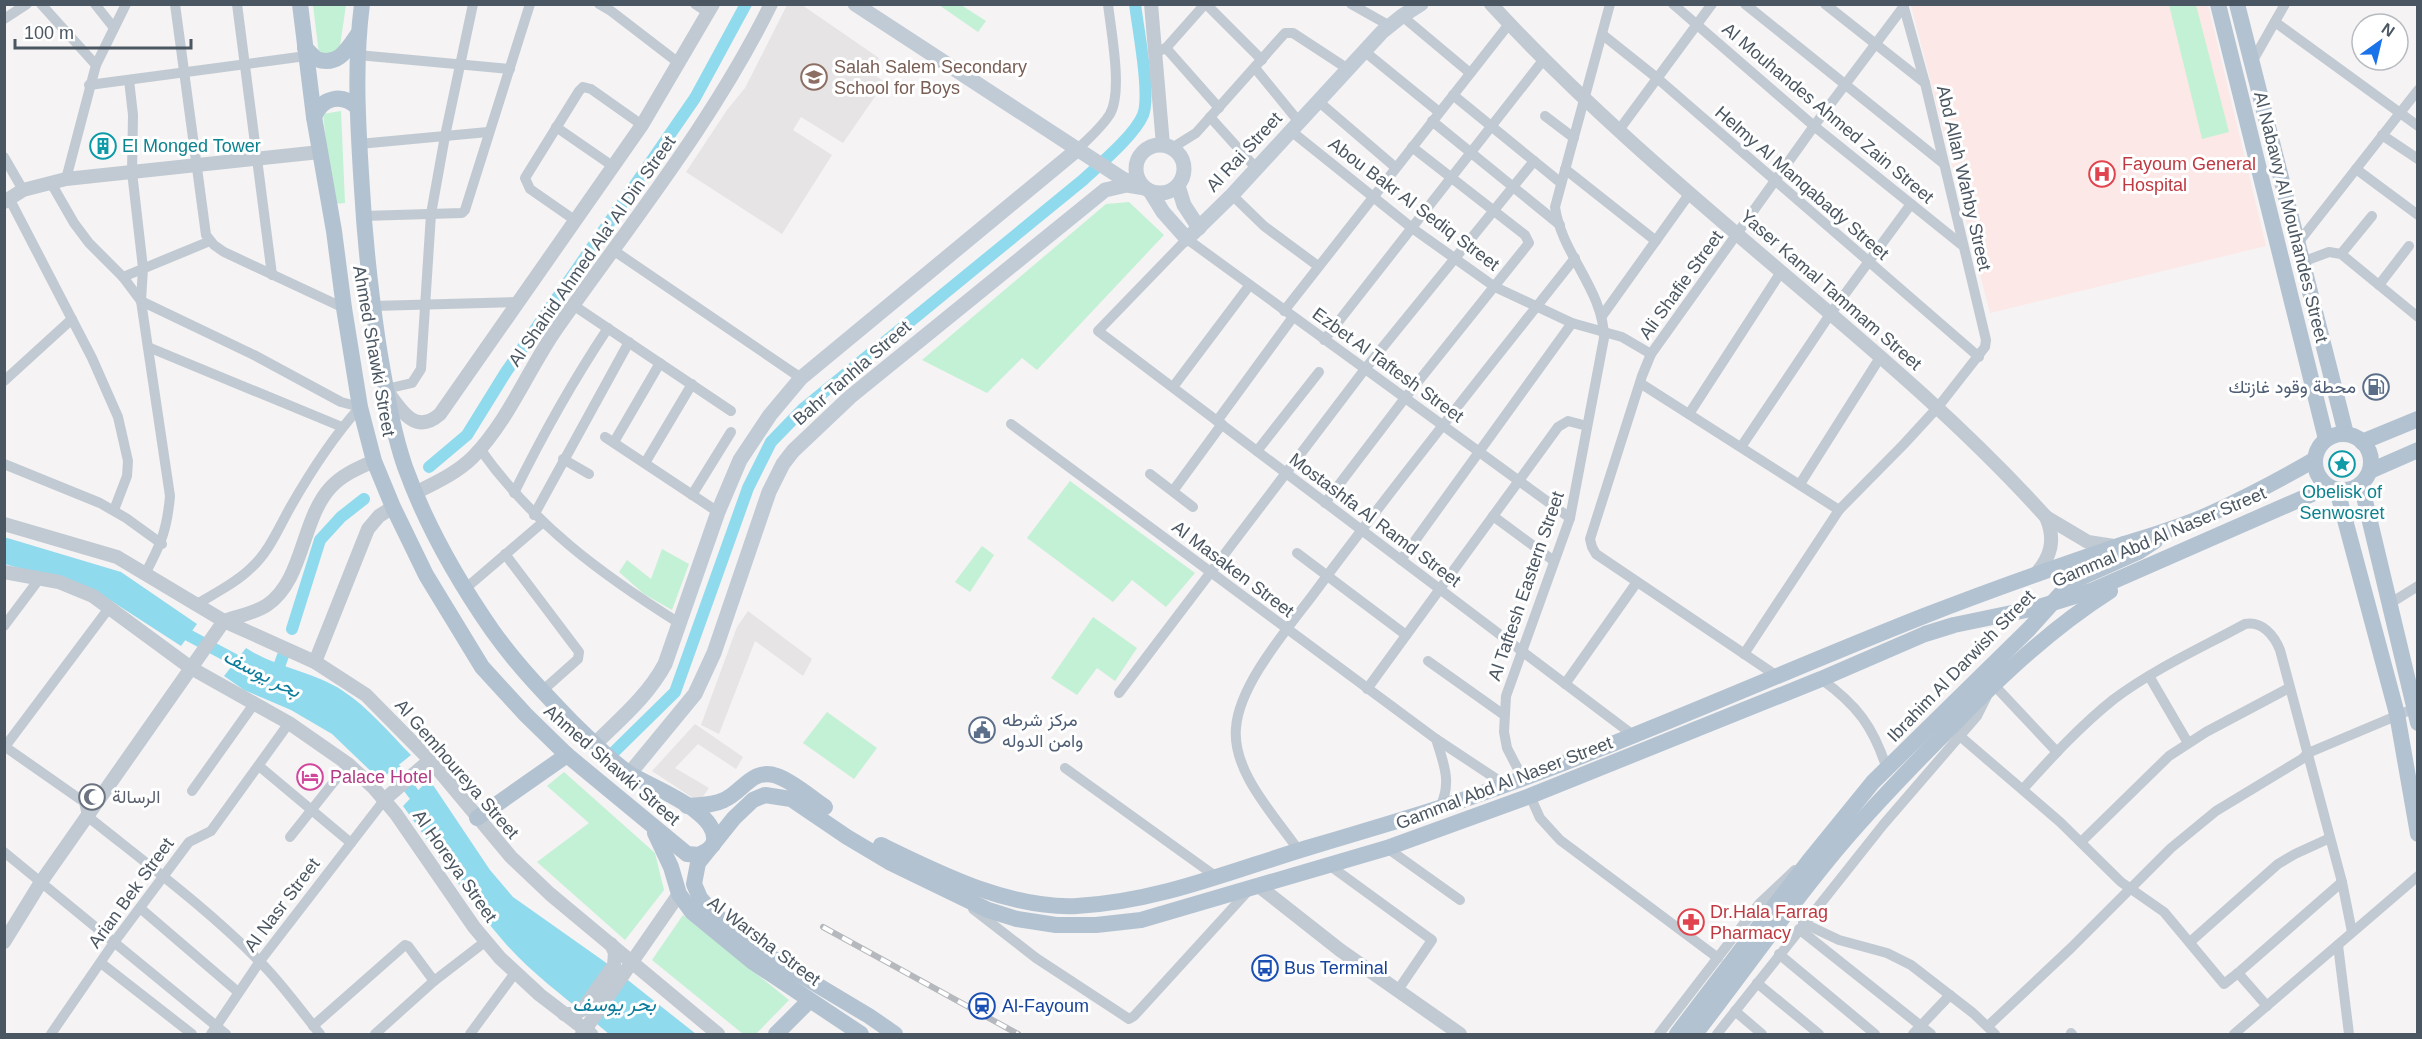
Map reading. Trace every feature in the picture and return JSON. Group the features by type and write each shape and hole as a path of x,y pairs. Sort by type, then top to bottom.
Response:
{"main road":[{"name":"Ahmed Shawki Street","path":"300,4 314,117 334,231 360,407 374,461 393,507 426,575 482,667 525,715 567,755 687,854 699,855 710,847 715,838 710,824 700,813 630,773 595,744 542,691 491,628 441,544 415,493 400,448 386,389 373,306 363,216 357,108 358,34 362,4"},
{"path":"855,4 1123,179 1146,189"},
{"name":"Al Rai Street","path":"1187,239 1232,195 1364,51 1402,16 1421,4"},
{"name":"Al Nabawy Al Mouhandes Street","path":"2218,4 2326,439"},
{"name":"Al Nabawy Al Mouhandes Street","path":"2237,4 2346,434"},
{"path":"306,52 316,59 334,61 344,55 358,34"},
{"path":"314,117 320,106 330,99 348,100 357,108"},
{"path":"1154,145 1168,146 1178,152 1185,165 1183,180 1179,186 1165,193 1128,185 1105,190 1107,178 1105,167 1124,166 1154,145"},
{"name":"Bahr Tanhla Street","path":"595,744 644,697 658,678 665,664 718,512 740,459 752,439 801,378 1085,153"},
{"path":"1140,154 1136,171 1163,212 1187,239"},
{"path":"1179,186 1188,213 1199,228"},
{"name":"Bahr Tanhla Street","path":"630,773 682,711 703,678 714,653 769,492 793,451 850,397 1105,190"},
{"path":"2265,196 2284,194"},
{"path":"2362,442 2418,419"},
{"path":"2416,716 2389,604 2365,478 2370,455 2362,442 2346,434 2332,435 2318,448 2314,460 2317,475 2333,489 2397,714 2418,834"},
{"path":"2333,489 2354,489 2365,478 2418,450"},
{"name":"Gammal Abd Al Naser Street","path":"769,774 788,781 880,845 987,891 1055,906 1094,905 1136,900 1218,878 1440,807 1504,784 1633,735 1962,601 2169,531 2264,488 2314,460"},
{"name":"Gammal Abd Al Naser Street","path":"765,795 791,799 868,850 959,897 988,910 1017,919 1056,925 1096,925 1160,916 1387,848 1530,796 1821,679 1925,634 1954,625 2049,604 2091,591 2220,534 2333,489"},
{"path":"2210,514 2220,522 2220,534"},
{"name":"Ibrahim Al Darwish Street","path":"1747,955 1808,862 1846,813 1887,769 2029,629 2049,604 2078,579 2138,552 2169,531"},
{"name":"Ibrahim Al Darwish Street","path":"1747,955 1842,843 1993,684 2034,646 2074,614 2153,563"},
{"path":"466,642 474,645 481,643 488,637 491,628"},
{"path":"482,667 483,658 488,651 496,647 505,648"},
{"path":"477,818 567,755"},
{"path":"687,806 716,803 727,799 756,776 769,774 765,795 746,805 710,847"},
{"name":"Al Warsha Street","path":"652,827 666,853 679,894 692,912 724,939 809,1001 861,1035"},
{"name":"Al Warsha Street","path":"710,847 698,863 694,875 696,891 705,905 773,960 869,1016 895,1035"},
{"path":"1677,1035 1747,955"},
{"path":"1695,1035 1747,955"},
{"path":"776,1035 809,1001"}],"street":[{"path":"4,19 27,4"},
{"path":"41,4 96,64"},
{"path":"95,4 114,28"},
{"path":"66,179 96,64 126,4"},
{"path":"175,4 204,230 210,241 224,252 344,308"},
{"path":"237,4 272,275"},
{"path":"386,389 407,385 419,375 431,214 473,4"},
{"path":"363,216 464,212 530,4"},
{"path":"598,4 611,11 680,64"},
{"path":"695,4 711,9"},
{"name":"Al Shahid Ahmed Ala' Al Din Street","path":"415,493 461,468 493,433 530,369 573,305 699,130 748,52 771,4"},
{"path":"1085,153 1114,102 1116,88 1108,4"},
{"path":"1151,4 1161,51 1168,146 1193,136 1285,33 1291,32 1348,69"},
{"path":"1161,51 1206,4"},
{"name":"Abou Bakr Al Sediq Street","path":"1206,4 1258,64 1295,127 1372,196 1412,228 1452,259 1495,287 1572,323 1622,337 1651,354"},
{"path":"1351,4 1390,26"},
{"name":"Yaser Kamal Tammam Street","path":"1491,4 1544,60 1690,193 1938,407 2000,467 2046,517 2088,542 2120,546"},
{"path":"1560,225 1555,207 1610,4"},
{"name":"Al Mouhandes Ahmed Zain Street","path":"1673,4 1814,126 1962,245"},
{"path":"1620,129 1712,4"},
{"path":"1745,4 1943,163"},
{"path":"1825,4 1925,83"},
{"path":"2252,62 2285,4"},
{"name":"Ali Shafie Street","path":"1637,582 1596,554 1590,539 1651,354 1903,5"},
{"name":"Abd Allah Wahby Street","path":"1903,5 1925,83 1986,340 1979,357"},
{"name":"Al Shahid Ahmed Ala' Al Din Street","path":"386,389 410,419 422,422 435,418 520,302 614,167 680,64 711,9"},
{"path":"1402,16 1470,73"},
{"path":"2275,22 2418,126"},
{"path":"1173,491 1219,423 1318,266 1509,24"},
{"name":"Helmy Al Manqabady Street","path":"1603,35 1657,78 1979,357"},
{"path":"1161,51 1219,108"},
{"path":"1364,51 1436,117 1471,153 1560,225"},
{"path":"89,85 306,52"},
{"path":"358,55 510,69"},
{"path":"1324,340 1544,60"},
{"path":"129,80 133,115 132,172 143,268 141,301 170,496 168,520 162,544 145,574"},
{"path":"576,221 530,189 526,182 526,174 579,91 587,87 642,125"},
{"path":"2298,243 2417,93"},
{"path":"1453,95 1561,183"},
{"path":"1318,101 1395,167"},
{"path":"1545,116 1574,138"},
{"path":"1210,117 1256,168"},
{"path":"556,127 614,167"},
{"path":"359,144 488,132"},
{"path":"2382,135 2418,159"},
{"path":"1325,503 1404,398 1527,245 1528,240 1525,235 1412,147"},
{"path":"114,510 127,476 128,461 125,440 108,391 72,319 7,200 23,190 66,179 320,152"},
{"path":"4,157 23,190"},
{"path":"1119,693 1365,369 1452,259 1534,161"},
{"path":"1565,169 1656,241"},
{"path":"2356,169 2418,215"},
{"path":"51,183 79,230 123,277 141,301 254,355 340,402 360,407 342,427 307,479 264,553 253,567 197,604"},
{"path":"1602,316 1690,193"},
{"path":"1232,195 1264,226 1318,266"},
{"path":"1741,447 1831,313 1911,204"},
{"path":"2341,255 2372,216"},
{"name":"Al Taftesh Eastern Street","path":"1522,777 1507,748 1504,715 1510,682 1570,518 1604,331 1602,316 1560,225"},
{"name":"Ezbet Al Taftesh Street","path":"1187,239 1570,518"},
{"name":"Al Rai Street","path":"1098,331 1187,239"},
{"path":"123,277 210,241"},
{"path":"2379,285 2409,246"},
{"path":"613,250 801,378"},
{"path":"2302,262 2329,252 2341,255 2418,317"},
{"path":"1299,851 1245,773 1236,745 1237,715 1242,701 1287,629 1361,530 1575,258"},
{"path":"1689,414 1781,272"},
{"path":"1173,387 1249,286"},
{"path":"373,306 520,302"},
{"path":"573,305 731,411"},
{"path":"4,381 72,319"},
{"path":"1401,560 1572,323"},
{"path":"514,493 541,436 573,381 608,328"},
{"name":"Mostashfa Al Ramd Street","path":"1098,331 1633,735"},
{"path":"466,588 505,554 538,519 564,459 629,342"},
{"path":"148,346 342,427"},
{"path":"1800,484 1881,356"},
{"path":"1744,654 1839,510 1938,407 1979,357"},
{"path":"660,363 610,439 718,512"},
{"path":"1257,452 1318,372"},
{"path":"1640,383 1839,510"},
{"path":"645,463 692,384"},
{"path":"1367,688 1560,425 1568,421 1587,426"},
{"name":"Al Masaken Street","path":"1011,424 1436,739 1504,784"},
{"path":"692,495 731,432"},
{"path":"480,449 514,493 538,519 607,575 679,623"},
{"path":"564,459 589,474"},
{"path":"7,934 224,621 266,606 276,597 290,575 319,502 330,487 344,475 374,461"},
{"path":"4,464 114,510 162,544"},
{"path":"1150,474 1194,507"},
{"path":"315,662 368,529 379,516 393,507"},
{"path":"1493,516 1554,561"},
{"path":"2035,575 2047,561 2052,543 2052,534 2046,517"},
{"name":"Al Gemhoureya Street","path":"4,524 117,557 224,621 315,662 366,695 430,760 477,818 526,871 718,1035"},
{"path":"1297,553 1406,635"},
{"path":"505,554 579,652 578,659 542,691"},
{"name":"Al Horeya Street","path":"4,572 40,578 93,596 192,668 289,723 348,764 385,799 486,941 515,973 586,1033"},
{"path":"4,626 40,578"},
{"path":"1565,684 1637,582 1777,676"},
{"path":"2389,604 2418,586"},
{"path":"109,608 5,747 84,802 87,816 163,877 260,961 317,1030 405,945 434,981"},
{"path":"2023,789 2057,752 2114,700 2149,676 2245,624 2252,623 2267,630 2277,643 2342,882 2352,932"},
{"path":"1428,661 1504,715"},
{"path":"2149,676 2188,743"},
{"path":"1821,679 1844,696 1864,717 1878,742 1887,769"},
{"path":"1993,684 2057,752"},
{"name":"Ibrahim Al Darwish Street","path":"1717,1035 1883,825 1977,716 1993,684"},
{"path":"2081,842 2152,771 2188,743 2289,688"},
{"path":"192,791 254,704"},
{"path":"1801,926 1899,959 1950,995 1992,1030 2171,848 2216,811 2302,759 2308,753 2397,714 2416,716"},
{"name":"Arian Bek Street","path":"51,1035 115,941 189,842 211,831 289,723"},
{"path":"1961,736 2023,789 2131,890 2164,912 2224,984 2342,882"},
{"path":"1436,739 1448,780 1447,790 1440,807"},
{"path":"385,799 430,760"},
{"path":"290,837 348,764"},
{"path":"259,765 351,843"},
{"path":"1065,768 1218,878"},
{"path":"1530,796 1540,818 1560,840 1718,958"},
{"name":"Al Nasr Street","path":"214,1031 260,961 385,799"},
{"path":"2190,942 2278,864 2330,838"},
{"path":"1387,848 1460,900"},
{"path":"4,852 115,941 214,1031 226,1035"},
{"name":"Ibrahim Al Darwish Street","path":"1659,1035 1766,896 1808,862"},
{"path":"1329,865 1432,940 1398,990"},
{"path":"2234,1035 2418,876"},
{"path":"959,897 1036,958 1123,1018 1129,1019 1254,888 1460,1035"},
{"path":"586,1033 632,961 679,894"},
{"path":"140,908 238,992"},
{"path":"1801,926 1917,1031 1931,1035"},
{"path":"375,1035 434,981 486,941"},
{"path":"564,1014 573,1014 582,1010 614,965 615,953 608,941"},
{"path":"2338,945 2349,1035"},
{"path":"1779,954 1875,1035"},
{"path":"101,963 192,1035"},
{"path":"470,1035 515,973"},
{"path":"2238,973 2267,1006"},
{"path":"1757,983 1818,1035"},
{"path":"1917,1031 1950,995"},
{"path":"1735,1011 1762,1035"}],"shaded area":[{"path":"787,5 802,5 879,58 871,73 885,82 843,143 801,117 793,130 832,155 782,234 686,172 727,110 745,88"},
{"name":"Fayoum General Hospital","path":"1911,5 2208,5 2266,246 1990,313"},
{"path":"748,611 812,659 803,676 755,641 719,734 701,725 737,627"},
{"path":"695,724 743,757 736,769 698,744 675,768 709,788 699,802 652,771"}],"green space":[{"path":"313,5 346,5 339,53 319,54"},
{"path":"939,5 961,5 986,21 978,32"},
{"path":"2169,5 2196,5 2229,132 2202,139"},
{"path":"341,111 345,203 333,204 323,114"},
{"path":"1129,202 1164,235 1037,370 1022,358 987,393 922,360 1106,204"},
{"path":"1070,481 1195,573 1166,607 1132,580 1113,602 1027,538"},
{"path":"982,546 994,555 970,592 955,582"},
{"path":"662,549 689,564 672,610 644,594 619,572 627,560 651,579"},
{"path":"1093,617 1137,648 1115,681 1097,668 1077,695 1051,678"},
{"path":"827,712 877,748 854,779 803,743"},
{"path":"564,772 655,853 664,890 625,940 537,862 589,823 547,786"},
{"path":"683,915 789,1000 756,1034 743,1034 652,960"}],"water":[{"path":"4,537 121,572 197,624 181,646 96,591 5,564"},
{"path":"246,648 343,691 370,713 411,755 380,780 332,734 291,710 244,690 224,676"},
{"path":"429,779 490,870 513,897 605,962 696,1034 609,1034 529,968 478,910 403,806"}],"waterway":[{"path":"429,467 467,435 506,372 695,98 746,4"},
{"path":"615,751 675,692 748,488 771,442 803,409 1083,180 1132,132 1143,115 1146,93 1135,4"},
{"path":"292,629 320,540 341,517 364,499"},
{"name":"بحر يوسف","path":"175,628 250,668"},
{"path":"274,680 284,653"},
{"name":"بحر يوسف","path":"384,755 423,806"}],"railway":[{"path":"823,927 1018,1034"}],"place":[{"name":"Salah Salem Secondary School for Boys","path":"814,77"},
{"name":"El Monged Tower","path":"103,146"},
{"name":"Fayoum General Hospital","path":"2102,174"},
{"name":"محطة وقود غازتك","path":"2376,387"},
{"name":"Obelisk of Senwosret","path":"2342,464"},
{"name":"مركز شرطه وامن الدوله","path":"982,730"},
{"name":"Palace Hotel","path":"310,777"},
{"name":"الرسالة","path":"92,797"},
{"name":"Dr.Hala Farrag Pharmacy","path":"1691,922"},
{"name":"Bus Terminal","path":"1265,968"},
{"name":"Al-Fayoum","path":"982,1006"}]}
